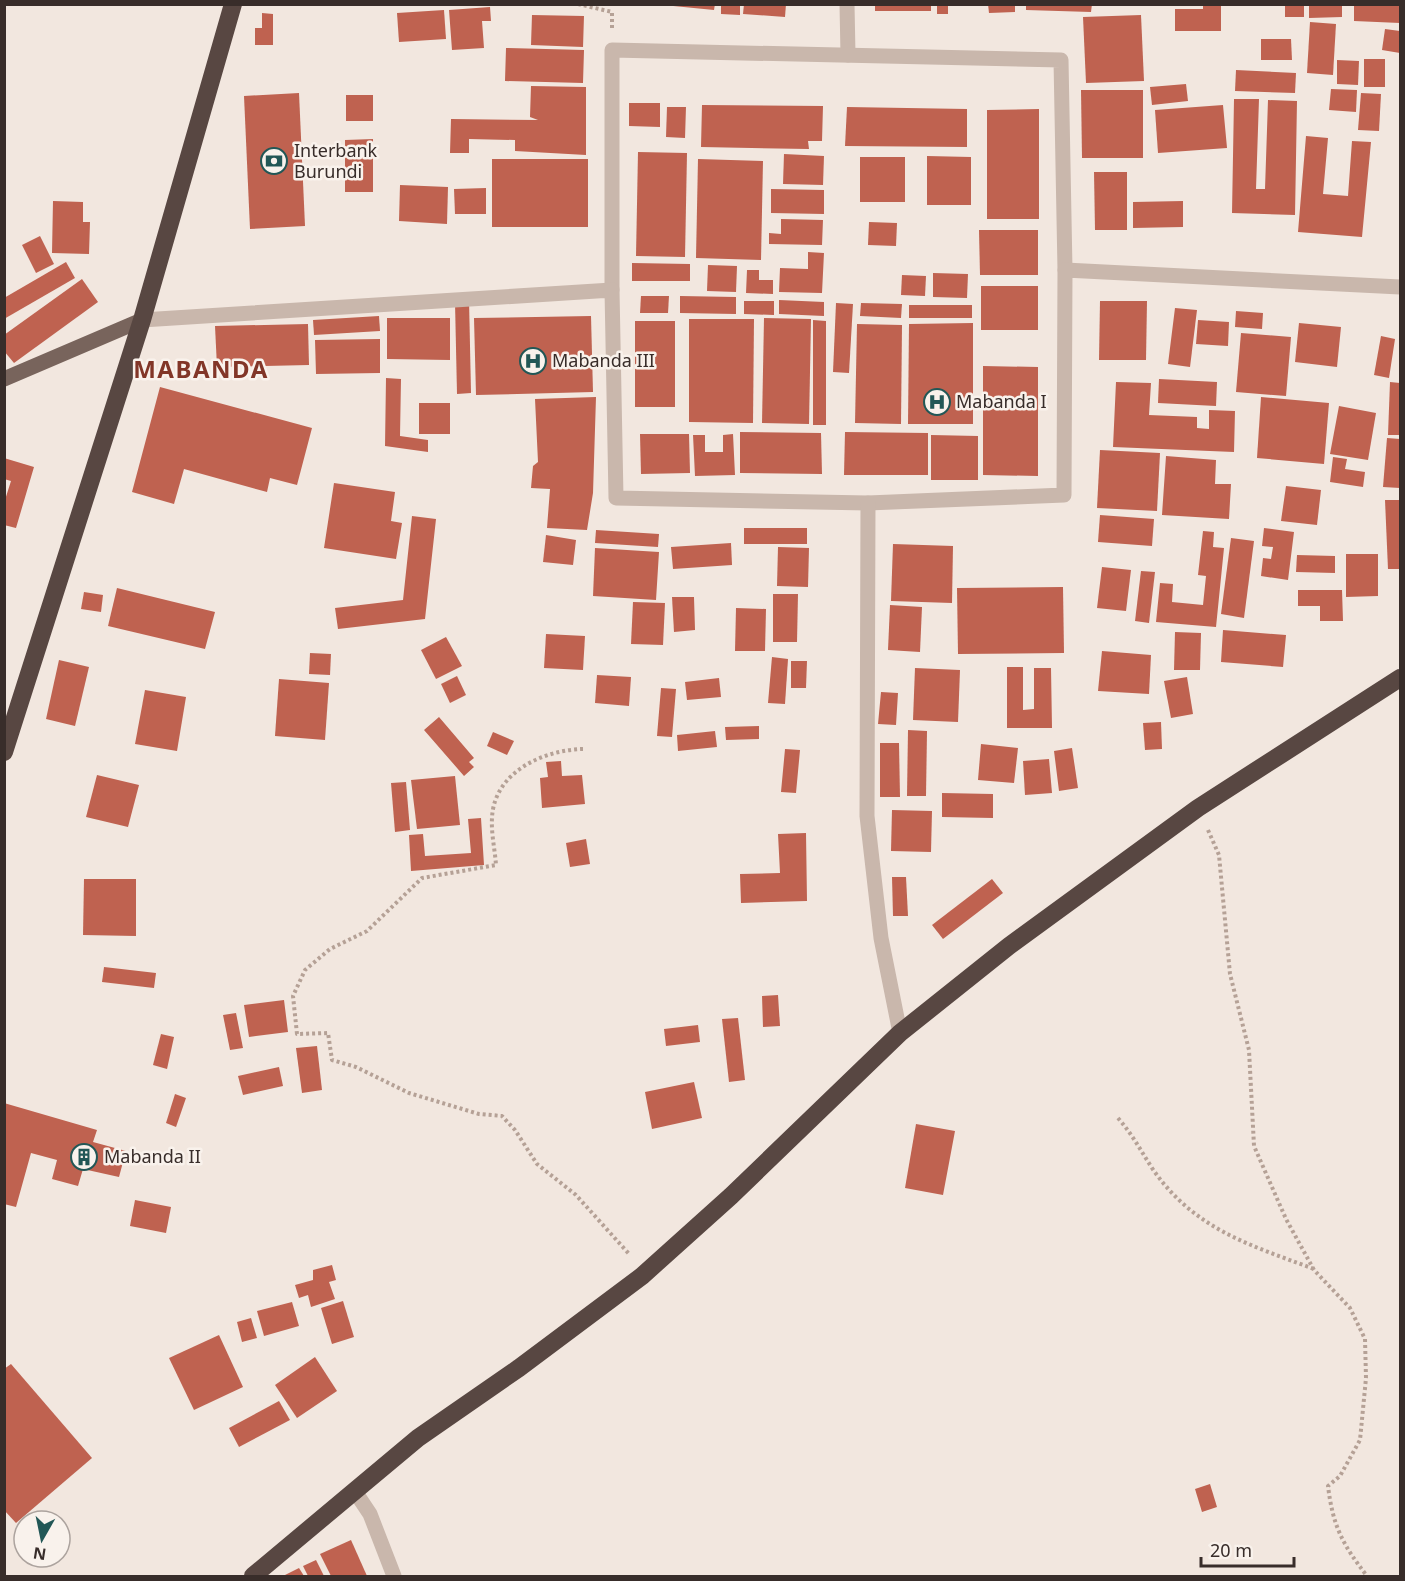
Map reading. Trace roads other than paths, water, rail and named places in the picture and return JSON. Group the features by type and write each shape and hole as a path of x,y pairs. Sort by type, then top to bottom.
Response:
{"highway":[{"path":"4,752 142,320 233,4"},
{"path":"253,1576 418,1438 519,1368 642,1276 731,1196 900,1033 1018,939 1198,808 1401,678"}],"main road":[{"path":"4,379 142,320"}],"street":[{"path":"847,4 848,55"},
{"path":"612,50 848,55 1061,60 1065,270 1064,495 868,503 616,498 612,290 612,50"},
{"path":"1065,270 1401,287"},
{"path":"142,320 612,290"},
{"path":"868,503 867,816 881,938 900,1033"},
{"path":"356,1492 370,1514 394,1576"}],"place":[{"name":"Interbank Burundi","path":"274,161"},
{"name":"Mabanda III","path":"533,361"},
{"name":"Mabanda I","path":"937,402"},
{"name":"Mabanda II","path":"84,1157"}],"district":[{"name":"MABANDA","path":"201,370"}]}
